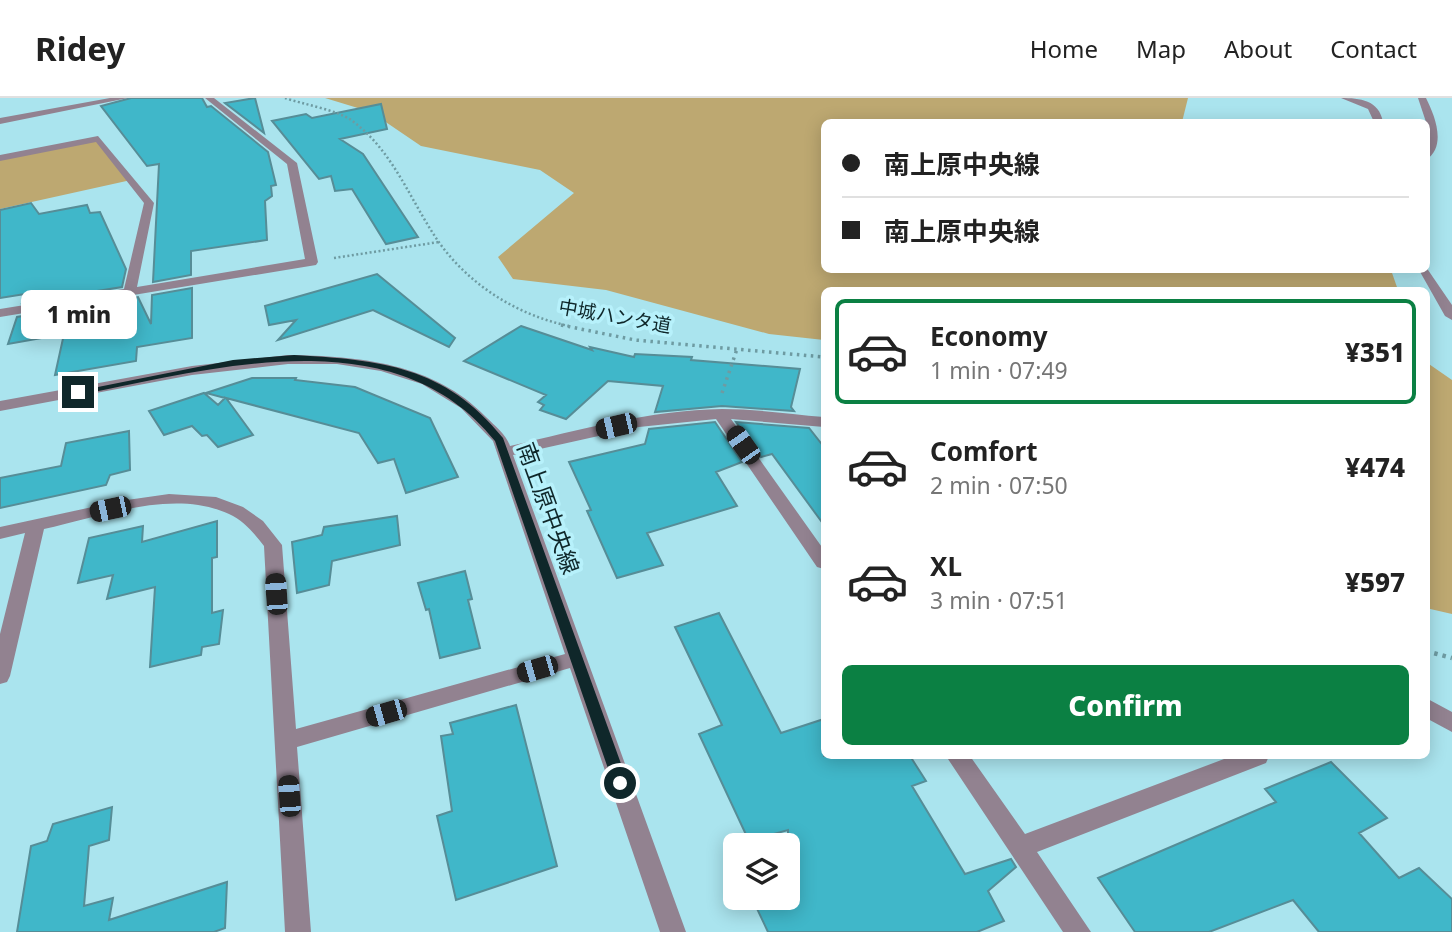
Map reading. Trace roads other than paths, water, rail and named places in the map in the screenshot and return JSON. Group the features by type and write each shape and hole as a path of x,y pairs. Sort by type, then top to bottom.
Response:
{"street":[{"path":"0,121 124,98"},
{"path":"0,313 312,262 292,163 209,98"},
{"path":"1345,98 1369,105 1378,115 1378,119"},
{"path":"1422,98 1434,125 1430,150"},
{"path":"0,158 98,139 149,202 130,290"},
{"path":"1427,273 1452,316"},
{"name":"南上原中央線","path":"0,406 233,362 294,358 355,362 392,369 428,382 458,398 489,426 504,452 673,932"},
{"path":"504,452 616,426 720,414 821,422"},
{"path":"720,414 821,559"},
{"path":"0,533 159,498 197,499 223,505 248,516 262,528 273,545 298,932"},
{"path":"0,676 36,525"},
{"path":"285,741 577,658"},
{"path":"1430,709 1452,723"},
{"path":"959,759 1078,932"},
{"path":"1020,847 1246,759"}]}
